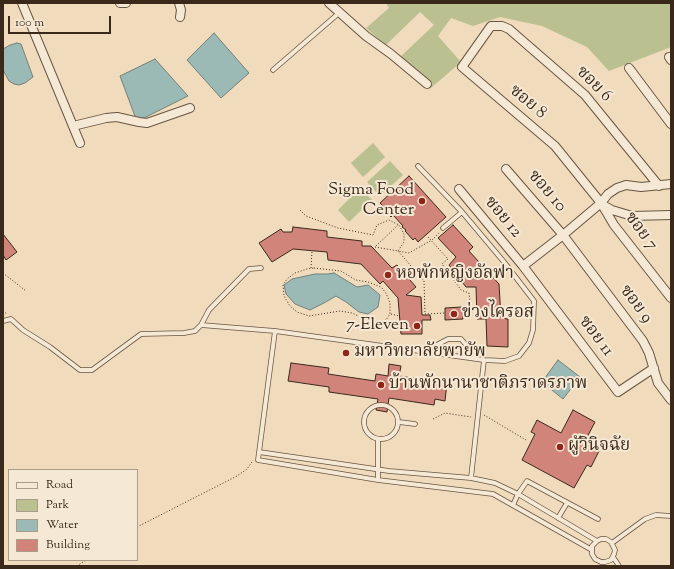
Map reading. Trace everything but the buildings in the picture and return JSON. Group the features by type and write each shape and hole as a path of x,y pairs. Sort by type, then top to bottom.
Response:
{"street":[{"path":"22,3 80,143"},
{"path":"120,3 126,3"},
{"path":"179,3 181,10 180,16"},
{"path":"329,3 427,84"},
{"name":"ซอย 6","path":"491,26 502,26 509,29 586,95 659,186"},
{"name":"ซอย 8","path":"491,26 462,67 555,146 600,203"},
{"path":"629,68 671,124"},
{"path":"73,126 106,118 118,117 130,121 147,123 190,108"},
{"name":"ซอย 10","path":"506,169 563,235"},
{"path":"523,266 563,235 600,203 608,194 622,186 626,185 641,187 671,184"},
{"name":"ซอย 12","path":"459,189 523,266"},
{"path":"600,203 612,210 632,216 671,215"},
{"name":"ซอย 7","path":"600,203 614,225 671,298"},
{"name":"ซอย 9","path":"563,235 643,341 649,353 658,383 671,400"},
{"name":"ซอย 11","path":"523,266 618,392 654,368"}],"lane":[{"path":"273,70 339,12"},
{"path":"201,325 275,331 484,360 505,361 519,356 529,343 533,330 534,300 462,212 418,166"},
{"path":"443,228 462,212"},
{"path":"3,321 11,319 23,330 50,347 80,370 92,370 98,367 132,339 141,334 184,333 195,331 201,325 209,310 249,269 261,268"},
{"path":"275,331 258,460 378,480 493,494 592,550"},
{"path":"427,352 448,339 461,339 476,359"},
{"path":"471,478 484,360"},
{"path":"384,405 390,407 398,416 399,422 393,436 378,440 368,434 365,428 365,416 372,407 384,405"},
{"path":"399,422 415,424"},
{"path":"378,440 378,480"},
{"path":"259,452 379,469 471,478 494,482 518,494 597,541"},
{"path":"513,505 518,494 527,481 598,519"},
{"path":"558,518 567,503"},
{"path":"612,543 645,519 656,515 671,516"},
{"path":"601,539 606,539 612,543 615,550 613,557 606,564 595,559 592,554 592,550 592,546 601,539"},
{"path":"613,557 619,566"}],"path":[{"path":"300,210 306,216 332,225 373,235 377,225 388,220 399,225 404,234 404,242 398,251"},
{"path":"399,225 376,247 409,253 432,240 443,228"},
{"path":"428,236 448,259 442,264 461,290 469,293 471,309 468,312 463,313"},
{"path":"311,269 312,250"},
{"path":"398,251 424,281 425,314 445,313"},
{"path":"311,269 341,271 356,280 368,282 381,287 386,293 390,303 390,314 386,320 380,322 369,321 352,313 340,311 309,316 297,312 290,306 284,296 283,285 287,279 295,273 311,269"},
{"path":"3,273 26,291"},
{"path":"390,314 400,316"},
{"path":"433,419 445,413 478,416 484,415 526,440"},
{"path":"138,527 237,476 247,469 252,462 258,460"}],"green space":[{"path":"386,3 671,3 671,47 609,71 587,47 542,26 500,17 473,26 451,18 438,36 461,62 431,88 399,58 434,25 420,12 386,45 366,28 389,8"},
{"path":"373,143 385,157 363,177 351,163"},
{"path":"390,161 403,175 380,196 367,182"},
{"path":"360,188 372,200 349,222 338,210"}],"water":[{"path":"214,33 249,73 221,98 187,60"},
{"path":"17,43 21,44 33,77 25,83 19,85 9,81 3,70 3,49"},
{"path":"155,59 188,96 144,118 136,119 120,76"},
{"path":"334,273 357,287 368,285 380,295 378,307 368,314 359,312 336,296 310,310 295,304 286,294 284,285 292,279 315,274"},
{"path":"558,360 580,377 563,399 542,382"}],"place":[{"name":"Sigma Food Center","path":"422,201"},
{"name":"หอพักหญิงอัลฟา","path":"388,275"},
{"name":"ข่วงไครอส","path":"454,314"},
{"name":"7-Eleven","path":"417,326"},
{"name":"มหาวิทยาลัยพายัพ","path":"346,353"},
{"name":"บ้านพักนานาชาติภราดรภาพ","path":"381,385"},
{"name":"ผัูวินิจฉัย","path":"560,447"}]}
